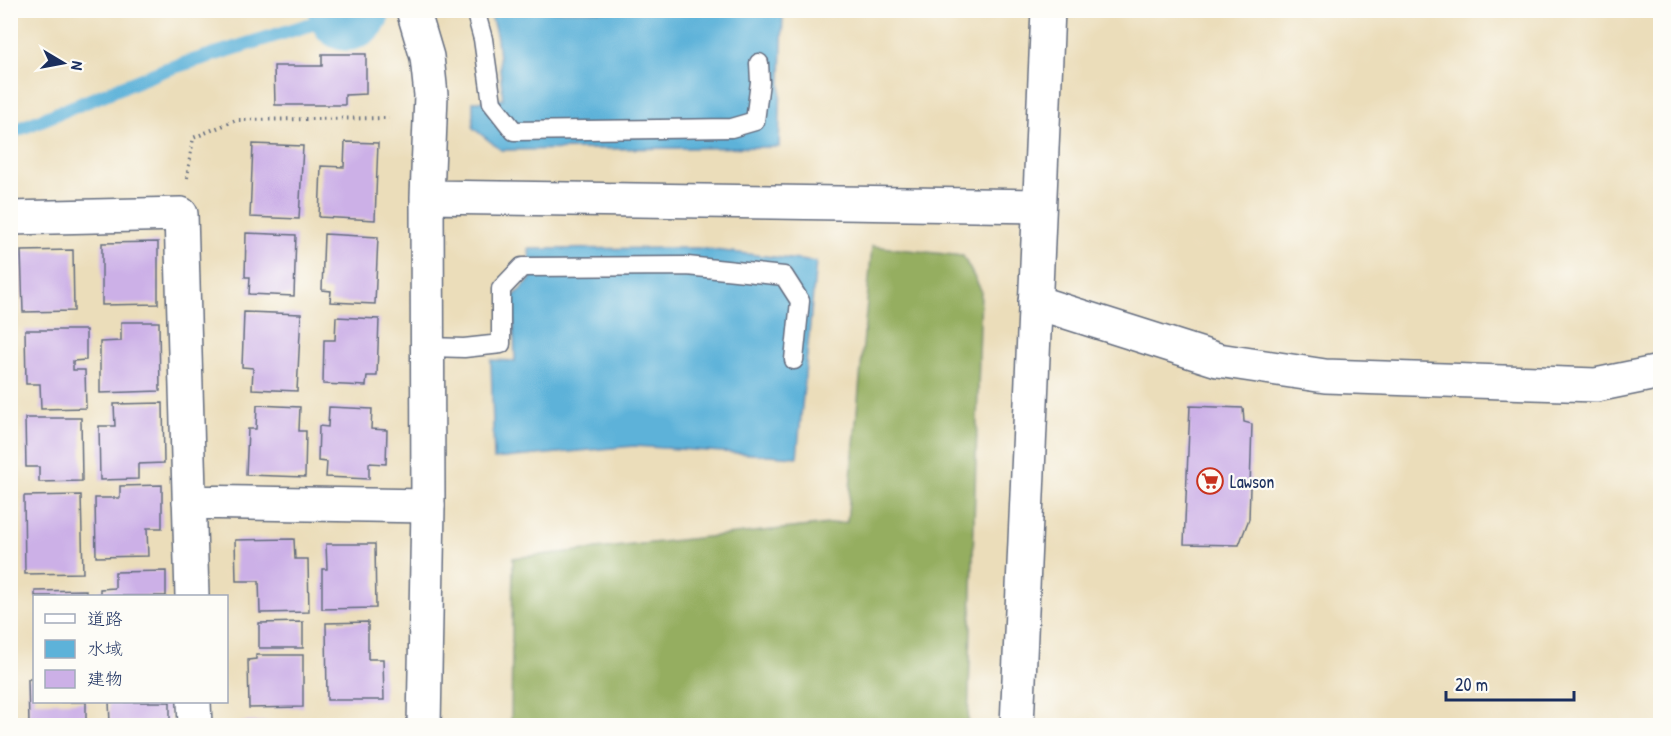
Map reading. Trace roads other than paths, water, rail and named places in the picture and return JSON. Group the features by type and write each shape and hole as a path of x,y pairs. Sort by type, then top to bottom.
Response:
{"street":[{"path":"1017,726 1048,10"},
{"path":"414,13 427,57 431,95 427,197 428,506 424,726"},
{"path":"427,197 1039,206"},
{"path":"10,218 181,214 192,595"},
{"path":"1035,302 1218,360 1325,376 1596,385 1660,372"},
{"path":"189,502 428,506"},
{"path":"194,703 195,726"}],"lane":[{"path":"475,10 483,39 492,103 514,131 731,128 755,121 760,82 759,63"},
{"path":"428,347 464,348 501,344 501,289 522,267 687,266 784,276 800,301 794,360"}],"water":[{"path":"490,11 783,11 779,147 501,150 473,128 473,101 503,99 497,38"},
{"path":"697,248 816,262 797,457 634,446 494,459 491,360 515,361 513,297 531,279 529,249"}],"waterway":[{"path":"10,131 164,70 347,13 346,10"},
{"path":"347,13 352,10"}],"place":[{"name":"Lawson","path":"1210,481"}]}
